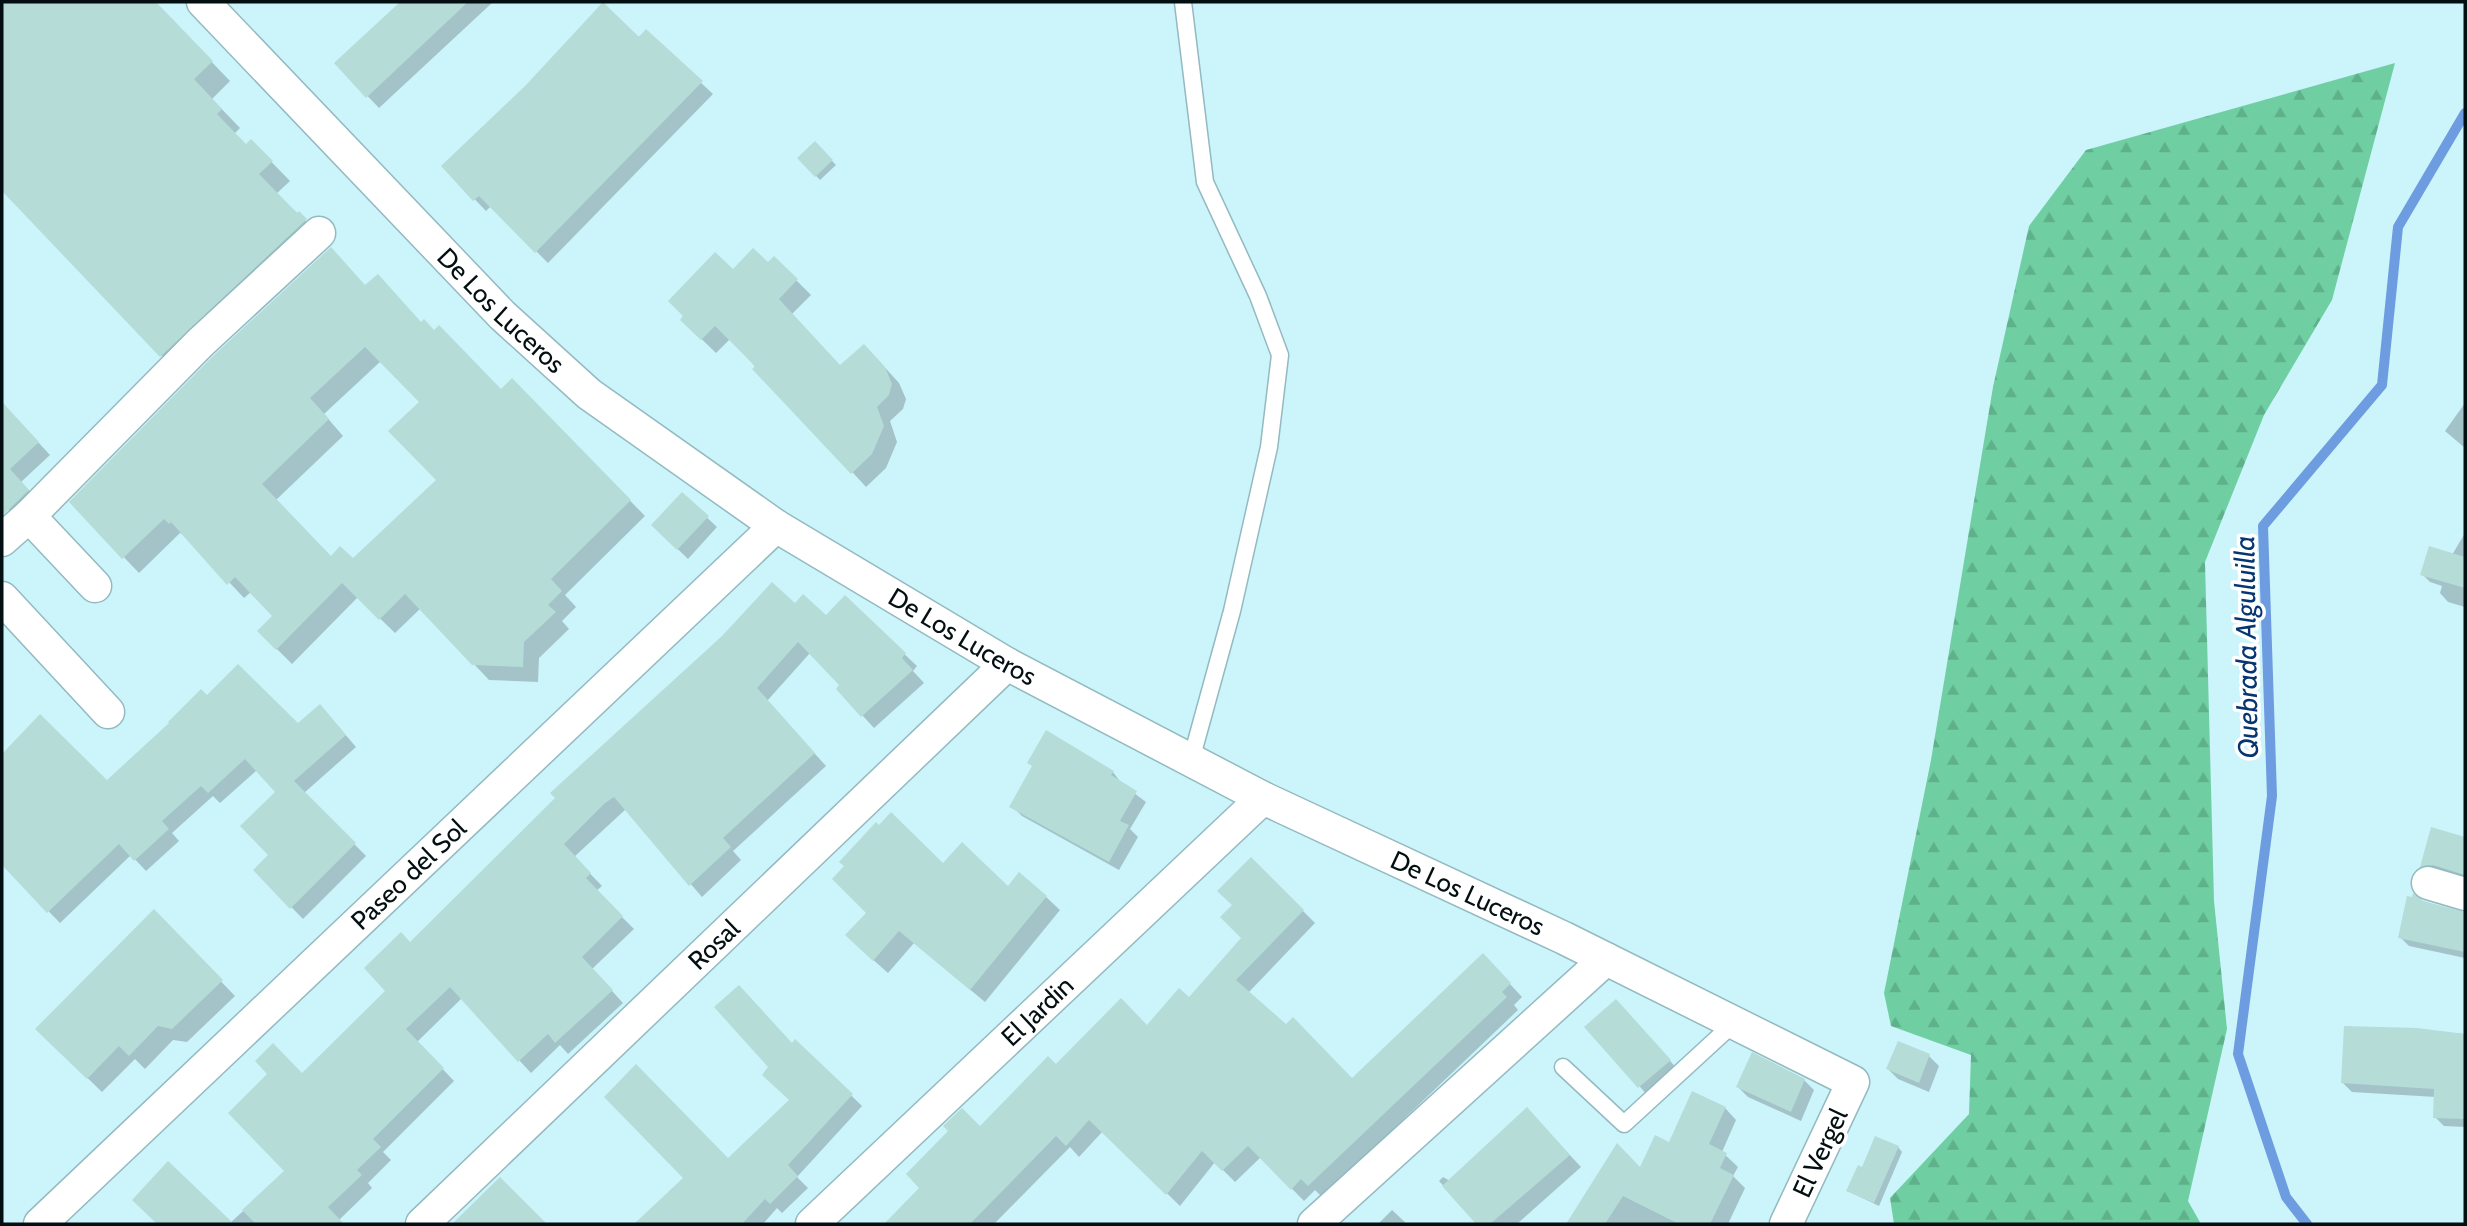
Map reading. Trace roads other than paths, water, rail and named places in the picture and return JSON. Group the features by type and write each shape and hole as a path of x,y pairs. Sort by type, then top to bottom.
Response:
{"street":[{"name":"De Los Luceros","path":"203,2 502,315 589,394 776,526 1007,664 1263,798 1606,959 1853,1082"},
{"path":"2,540 200,343 319,233"},
{"path":"29,516 94,586"},
{"name":"Paseo del Sol","path":"40,1224 776,526"},
{"path":"2,598 108,712"},
{"name":"Rosal","path":"422,1224 1007,664"},
{"name":"El Jardin","path":"812,1224 1263,798"},
{"path":"2428,883 2465,894"},
{"path":"1314,1224 1606,959"},
{"name":"El Vergel","path":"1786,1224 1853,1082"}],"lane":[{"path":"1183,2 1205,181 1258,296 1280,355 1269,447 1232,611 1191,760"},
{"path":"1563,1067 1624,1124 1734,1023"}],"waterway":[{"name":"Quebrada Alguluilla","path":"2307,1224 2286,1197 2238,1054 2272,796 2263,526 2382,385 2398,227 2465,113"}]}
